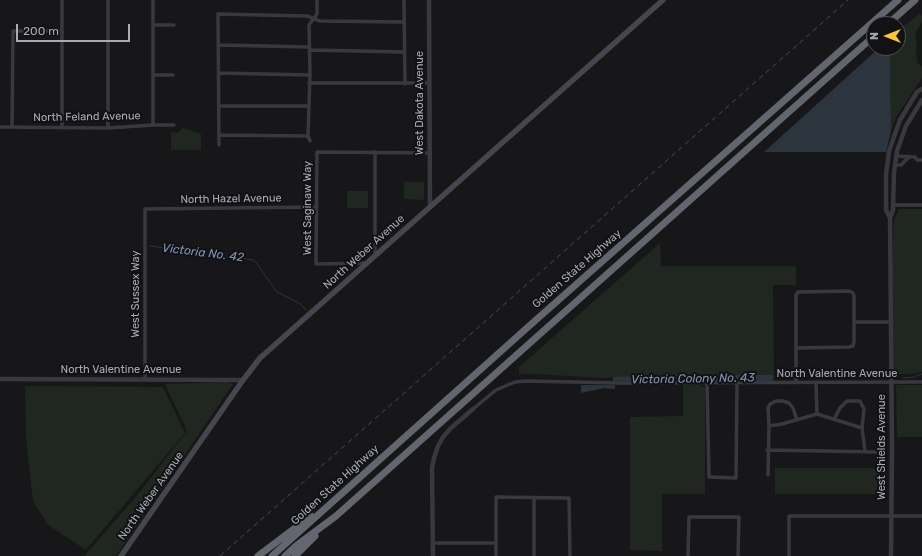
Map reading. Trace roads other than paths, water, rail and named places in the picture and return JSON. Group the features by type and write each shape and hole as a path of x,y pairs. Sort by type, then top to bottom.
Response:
{"highway":[{"name":"Golden State Highway","path":"272,556 516,337 898,0"},
{"path":"897,16 915,0"},
{"name":"Golden State Highway","path":"285,556 336,516 866,43"},
{"path":"258,556 313,514 335,500"},
{"path":"295,556 336,516"}],"main road":[{"name":"North Weber Avenue","path":"121,556 254,364 663,0"}],"street":[{"path":"62,0 62,128"},
{"path":"108,0 108,128"},
{"path":"153,0 153,125"},
{"path":"310,141 308,136 310,75 309,25 317,14 318,0"},
{"path":"404,0 405,84"},
{"name":"West Dakota Avenue","path":"430,0 430,207"},
{"path":"219,145 218,14 307,16 320,21 404,22"},
{"path":"153,25 174,25"},
{"path":"12,127 13,31 62,31"},
{"path":"219,45 404,52"},
{"path":"219,73 310,75"},
{"path":"153,75 174,75"},
{"path":"309,82 429,83"},
{"name":"West Shields Avenue","path":"890,218 886,210 886,175 889,151 900,120 916,95 922,89"},
{"name":"West Shields Avenue","path":"891,556 890,218 893,205 896,156 899,144 906,126 922,100"},
{"path":"219,106 309,106"},
{"name":"North Feland Avenue","path":"0,127 108,128 174,125"},
{"path":"219,135 308,136"},
{"name":"West Saginaw Way","path":"367,263 316,264 317,152 374,152"},
{"path":"375,256 374,152 429,153"},
{"path":"896,156 922,160"},
{"path":"895,165 901,165 908,157"},
{"path":"893,205 922,205"},
{"name":"North Hazel Avenue","path":"145,209 317,207"},
{"name":"West Sussex Way","path":"145,209 145,379"},
{"path":"796,348 853,346 853,293 849,291 798,292 796,295 796,348 796,383"},
{"path":"854,322 890,322"},
{"name":"North Valentine Avenue","path":"0,379 243,380"},
{"name":"North Valentine Avenue","path":"473,409 496,390 515,382 525,381 620,383 922,382"},
{"path":"708,383 709,477 736,478 737,383"},
{"path":"816,383 817,414"},
{"path":"768,475 768,408 770,404 776,401 788,403 793,408 797,420"},
{"path":"834,419 840,408 847,401 860,401 864,409 862,428 865,451"},
{"path":"433,556 432,468 434,458 443,437 473,409"},
{"path":"769,426 782,424 817,414 862,428"},
{"path":"767,450 880,452"},
{"path":"496,556 496,497 569,498 570,556"},
{"path":"534,498 534,556"},
{"path":"789,556 789,516 922,516"},
{"path":"688,556 689,517 739,517 738,556"},
{"path":"433,542 496,543"}],"water":[{"path":"870,56 890,56 891,132 886,152 764,152"},
{"path":"661,375 774,375 773,381 613,381 613,377"},
{"path":"581,385 615,385 615,389 604,388 581,393"}],"waterway":[{"name":"Victoria No. 42","path":"150,246 254,260 277,292 299,303 306,310"},
{"name":"Victoria Colony No. 43","path":"903,378 914,377 922,374"}],"railway":[{"path":"220,556 848,0"}]}
